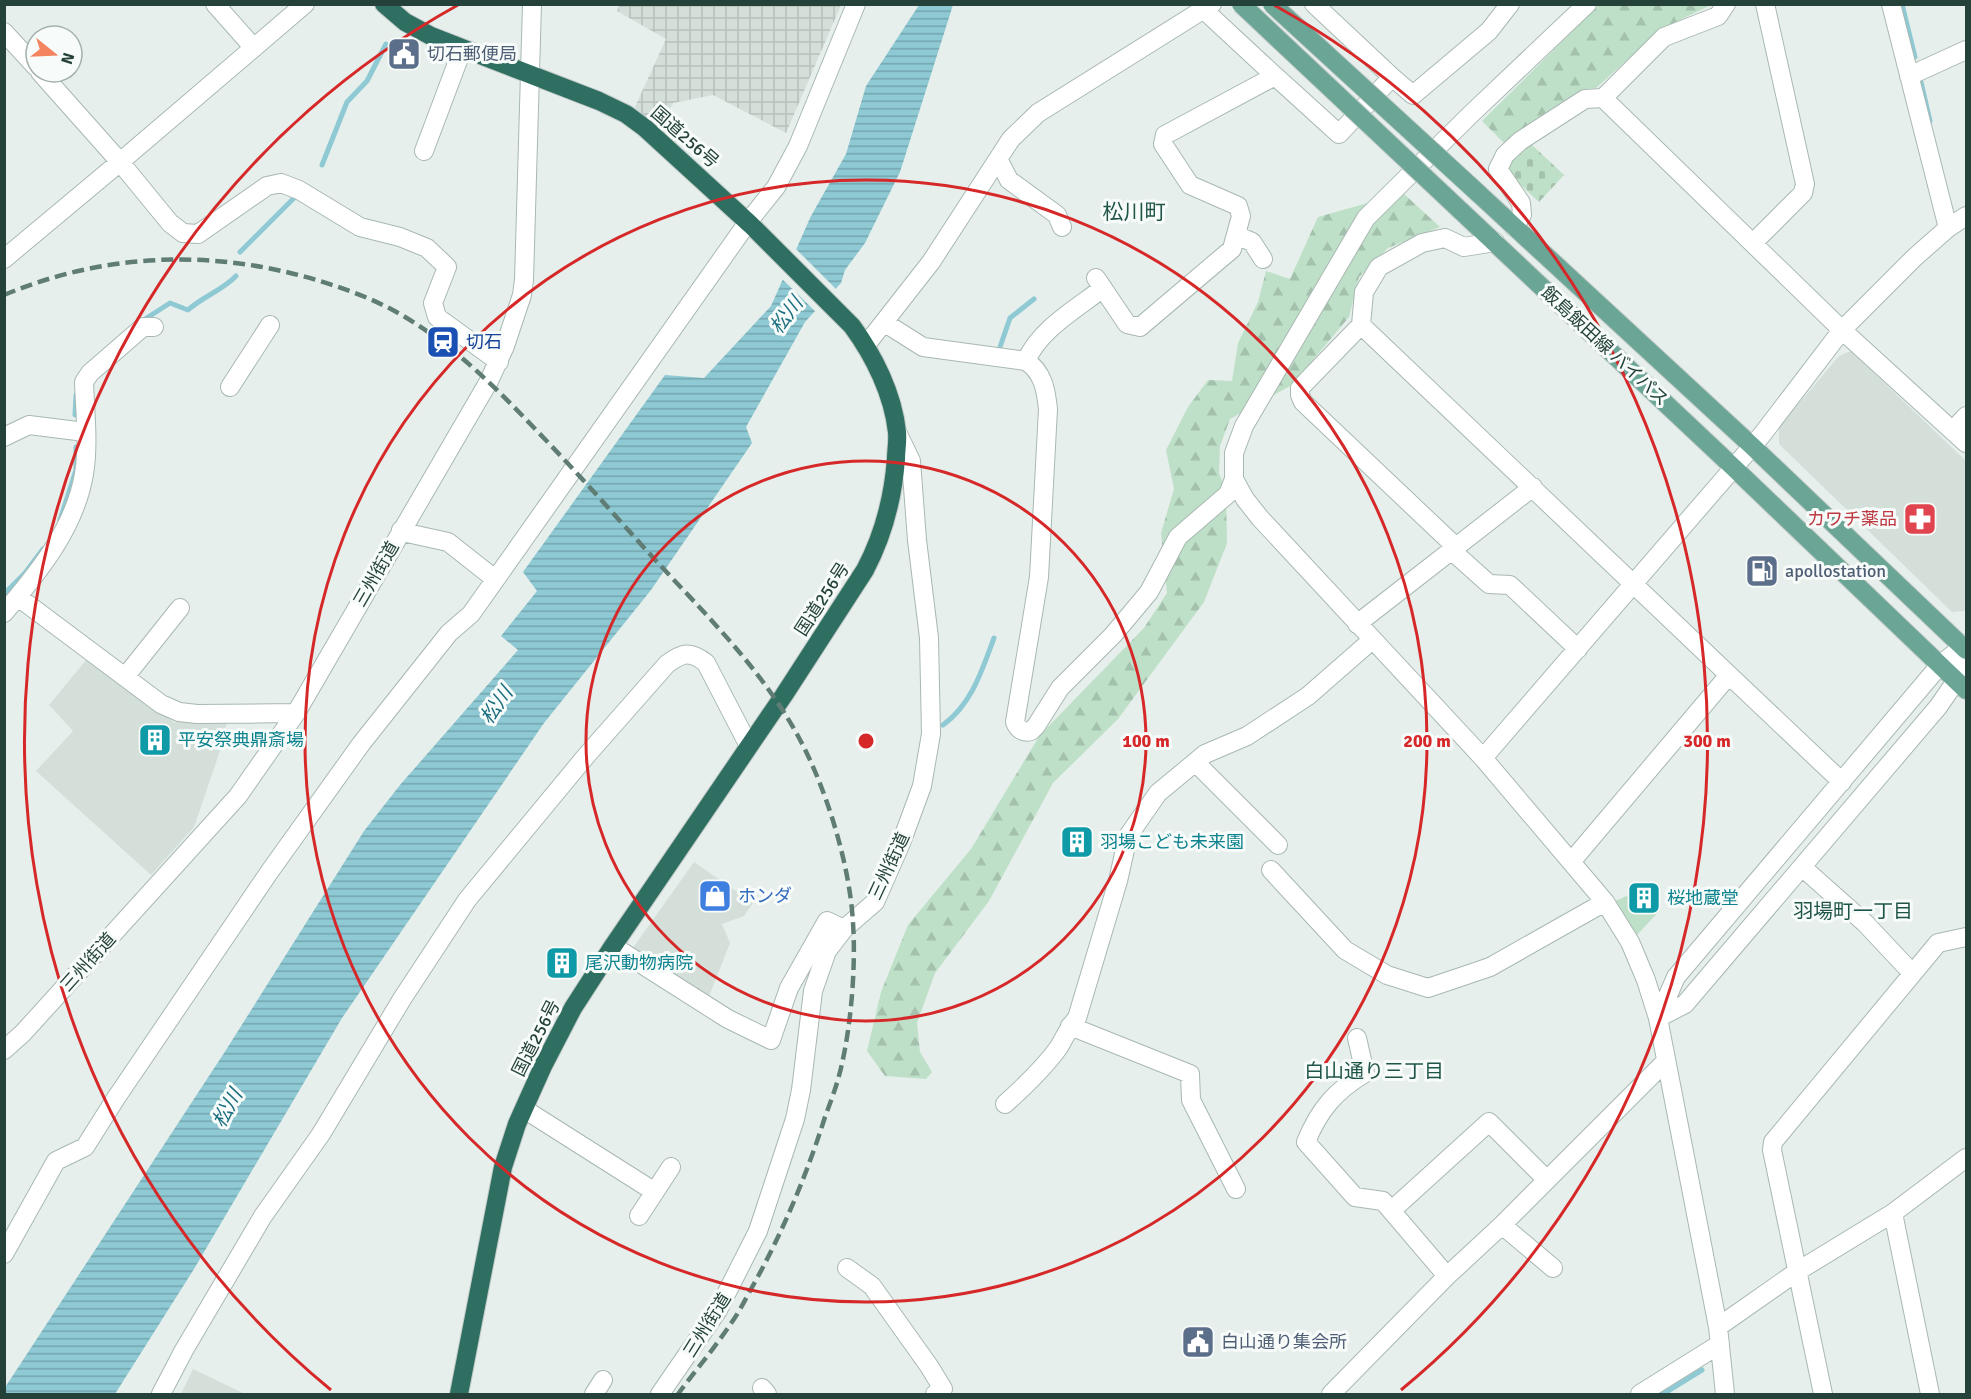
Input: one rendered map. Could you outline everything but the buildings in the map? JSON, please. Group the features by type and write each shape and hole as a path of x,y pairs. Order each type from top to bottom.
{"highway":[{"name":"国道256号","path":"384,4 405,22 431,36 462,50 598,101 626,114 645,128 749,223 852,326 866,345 888,393 898,434 892,497 873,555 865,570 613,946 573,1008 543,1066 524,1109 503,1167 459,1395"}],"main road":[{"name":"飯島飯田線 バイパス","path":"1241,4 1961,685"},
{"name":"飯島飯田線 バイパス","path":"1272,4 1752,446 1966,647"}],"street":[{"path":"215,4 254,48"},
{"path":"4,259 305,4"},
{"name":"三州街道","path":"4,1050 24,1033 238,796 296,713 499,362 522,296 524,280 532,4"},
{"path":"4,1254 56,1161 85,1147 258,889 361,744 449,633 471,614 776,187 798,146 856,4"},
{"path":"1314,4 1413,95 1489,31 1510,4"},
{"path":"885,323 923,347 1026,361 1034,367 1046,388 1048,409 1039,577 1015,722 1017,728 1027,732 1036,726 1060,688 1113,635 1149,592 1178,537 1228,494 1234,479 1234,453 1245,426 1366,218 1587,4"},
{"path":"1514,227 1522,215 1521,203 1498,169 1505,155 1520,141 1585,99 1603,98 1664,37 1718,16 1726,4"},
{"path":"1753,243 1803,193 1804,184 1764,4"},
{"path":"1891,4 1948,228"},
{"path":"866,345 953,231 1011,139 1038,113 1208,7 1275,76 1340,134 1392,77"},
{"path":"4,32 24,54"},
{"path":"424,151 462,50"},
{"path":"1909,76 1966,50"},
{"path":"1026,361 1033,346 1100,283 1127,324 1140,327 1232,249 1241,216 1238,206 1190,184 1163,144 1165,135 1275,76"},
{"path":"51,84 170,223 183,233 198,234 267,186 281,183 299,190 360,227 400,237 427,248 447,267 433,303 437,317 499,362"},
{"path":"1603,98 1842,330 1960,436 1966,416"},
{"path":"998,159 1009,180 1057,215 1062,227"},
{"path":"1483,758 1752,446 1842,330 1915,257 1948,228 1966,216"},
{"path":"1236,235 1252,242 1263,259"},
{"path":"1495,242 1464,247 1444,238 1422,243 1379,267 1364,292 1360,325 1300,388 1300,395 1303,402 1489,584 1510,585 1578,649"},
{"path":"230,387 270,324"},
{"path":"1360,325 1842,782"},
{"path":"4,613 52,552 78,496 84,474 84,382 90,372 143,327 154,327"},
{"path":"4,437 29,425 85,432"},
{"name":"三州街道","path":"660,1395 722,1303 758,1231 795,1119 801,1090 813,992 827,951 844,928 875,902 883,888 922,786 930,742 932,710 929,638 917,540 911,461 898,434"},
{"path":"1234,479 1260,518 1483,758 1605,902 1630,942 1647,980 1658,1018 1719,1335 1725,1395"},
{"path":"1357,624 1533,487"},
{"path":"401,530 448,542 495,579"},
{"path":"18,597 160,704 178,712 197,714 296,713"},
{"path":"125,677 180,608"},
{"path":"1005,1104 1035,1076 1059,1046 1077,1018 1118,881 1128,836 1158,793 1205,754 1247,736 1308,696 1372,640"},
{"path":"1658,1018 1676,977 1940,665 1966,647"},
{"path":"1658,1018 1685,1004 1938,707 1961,685 1966,647"},
{"path":"161,1395 184,1350 262,1216 321,1134 402,999 467,900 586,756 667,664 678,656 689,654 697,655 706,663 748,746"},
{"path":"1570,862 1729,675"},
{"path":"1196,763 1278,845"},
{"path":"1802,867 1865,923 1912,973"},
{"path":"1271,870 1345,950 1388,975 1428,988 1490,967 1605,902"},
{"path":"613,946 728,1019 771,1040 789,988 828,921 844,928"},
{"path":"1823,1395 1772,1150 1773,1142 1938,944 1966,937"},
{"path":"1070,1026 1190,1074 1191,1100 1236,1189"},
{"path":"1357,1038 1365,1073 1334,1094 1313,1123 1306,1142 1355,1197 1383,1201 1447,1276"},
{"path":"1331,1395 1447,1276 1502,1225 1665,1062"},
{"path":"524,1109 655,1191"},
{"path":"1392,1210 1489,1122 1547,1180"},
{"path":"1640,1395 1798,1271 1893,1213 1966,1158"},
{"path":"639,1216 671,1167"},
{"path":"1893,1213 1930,1395"},
{"path":"1502,1225 1553,1268"},
{"path":"846,1268 872,1286 929,1366 943,1389 935,1395"}],"shaded area":[{"path":"620,4 841,5 786,133 713,95 673,103 661,128 634,109 666,39 617,11"},
{"path":"1851,351 1966,461 1966,609 1964,611 1952,612 1779,444 1779,427 1839,356"},
{"path":"87,659 175,723 179,719 227,720 222,745 194,827 151,875 36,771 73,731 49,705"},
{"path":"694,862 753,903 744,916 722,924 730,943 708,999 630,952"},
{"path":"193,1369 245,1394 181,1394"}],"green space":[{"path":"1599,5 1711,5 1661,29 1596,88 1586,89 1505,144 1482,121"},
{"path":"1531,144 1564,175 1539,202 1509,174 1509,163"},
{"path":"1403,193 1440,227 1388,248 1359,277 1349,317 1292,385 1230,419 1220,446 1219,473 1226,492 1227,543 1204,602 1118,719 1053,783 989,901 935,973 917,1023 920,1052 932,1072 926,1079 885,1076 867,1051 881,992 908,925 971,849 1040,735 1144,628 1167,593 1161,533 1174,489 1166,450 1188,407 1208,380 1232,381 1238,343 1258,302 1266,271 1290,279 1318,217"},
{"path":"1645,888 1660,910 1637,935 1615,901"}],"water":[{"name":"松川","path":"919,5 953,5 900,172 865,243 845,270 841,283 805,322 746,427 752,443 651,590 544,723 342,1018 194,1269 115,1394 5,1394 4,1389 226,1050 364,831 400,785 518,650 501,636 537,591 523,572 665,375 704,378 771,306 811,216 846,154 866,86"}],"pier":[{"path":"794,247 838,291 817,313 780,277"}],"waterway":[{"path":"1902,4 1915,57"},
{"path":"322,165 347,102 367,81 386,44"},
{"path":"1921,82 1930,121"},
{"path":"240,252 296,196"},
{"path":"142,321 170,303 188,310 236,276"},
{"path":"999,350 1010,318 1034,299"},
{"path":"75,415 76,395"},
{"path":"60,520 76,470 76,447"},
{"path":"4,594 25,573 43,549"},
{"path":"943,725 953,717 969,697 994,638"},
{"path":"1663,1394 1702,1370"}],"railway":[{"path":"4,295 47,279 91,268 179,259 267,268 311,278 382,304 407,318 454,351 517,410 728,639 766,685 783,710 808,756 827,802 847,876 854,940 848,1034 834,1093 803,1180 776,1242 734,1319 678,1394"}],"place":[{"name":"切石郵便局","path":"404,54"},
{"name":"切石","path":"443,342"},
{"name":"カワチ薬品","path":"1920,519"},
{"name":"apollostation","path":"1762,571"},
{"name":"平安祭典鼎斎場","path":"155,740"},
{"name":"羽場こども未来園","path":"1077,842"},
{"name":"ホンダ","path":"715,896"},
{"name":"桜地蔵堂","path":"1644,898"},
{"name":"尾沢動物病院","path":"562,963"},
{"name":"白山通り集会所","path":"1198,1342"}],"district":[{"name":"松川町","path":"1134,212"},
{"name":"羽場町一丁目","path":"1853,911"},
{"name":"白山通り三丁目","path":"1374,1071"}]}
